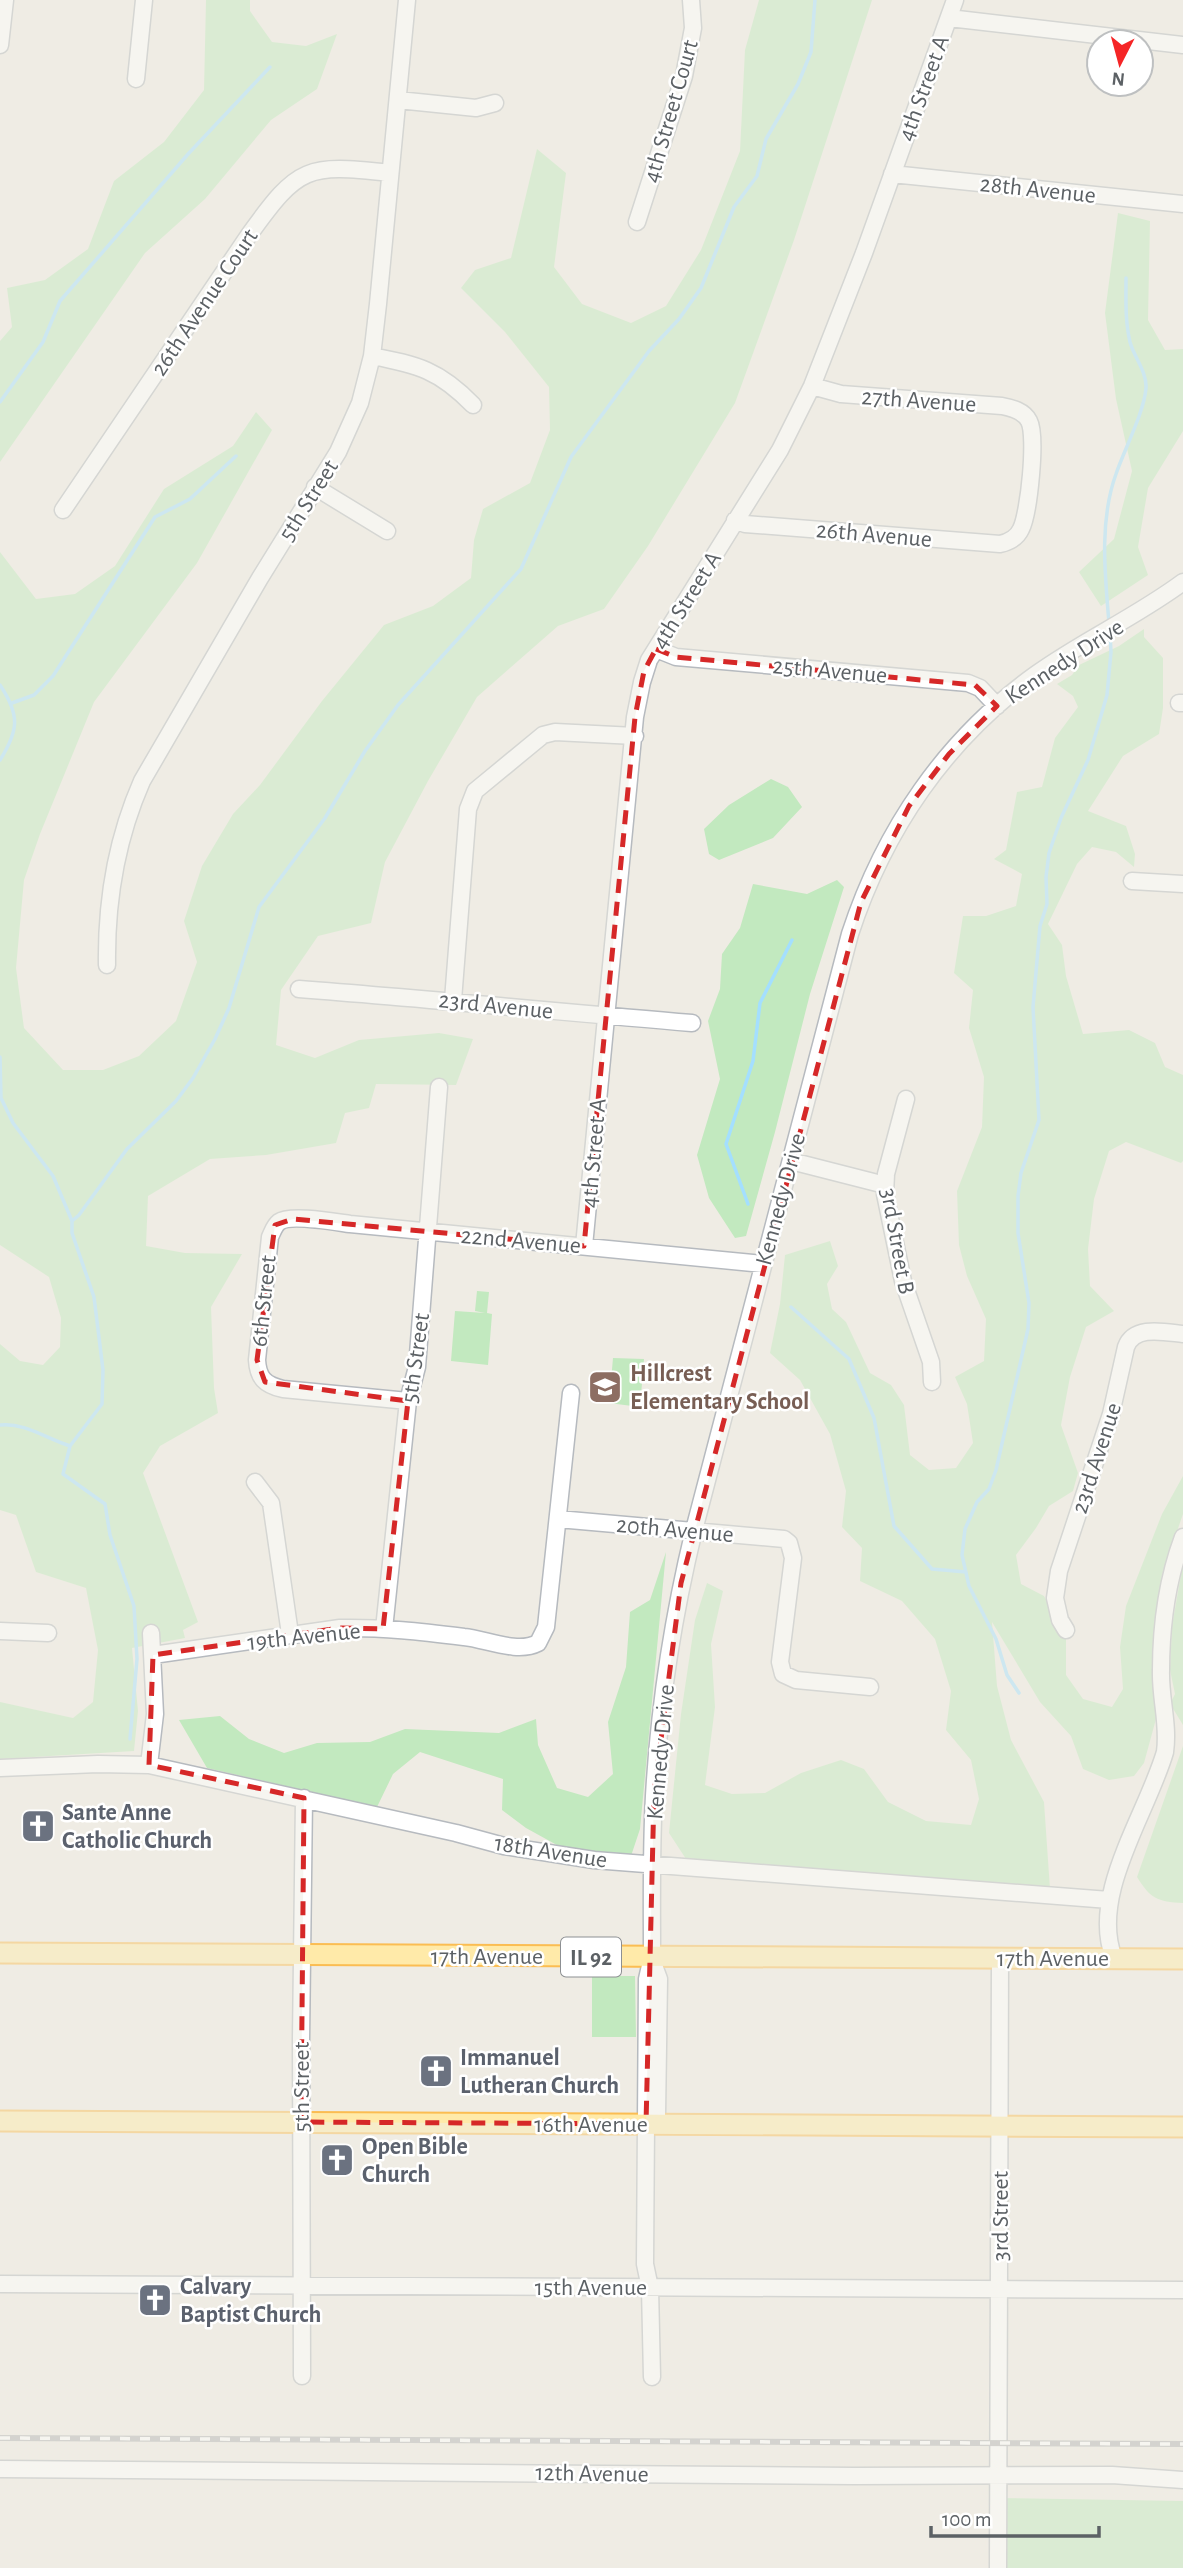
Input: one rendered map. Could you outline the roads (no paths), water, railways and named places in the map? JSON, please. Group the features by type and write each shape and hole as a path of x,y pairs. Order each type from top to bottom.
{"main road":[{"name":"17th Avenue","path":"0,1953 1183,1959"},
{"name":"16th Avenue","path":"0,2121 1183,2127"}],"street":[{"path":"0,45 5,0"},
{"path":"136,79 144,0"},
{"name":"5th Street","path":"107,965 108,904 115,860 129,811 142,781 338,452 360,403 372,356 407,0"},
{"name":"4th Street Court","path":"637,222 684,76 693,28 691,0"},
{"name":"4th Street A","path":"584,1246 642,682 656,649 780,450 812,386 955,0"},
{"path":"949,18 1183,45"},
{"path":"398,100 476,108 495,103"},
{"name":"26th Avenue Court","path":"63,510 273,201 287,187 315,170 335,168 390,173"},
{"name":"28th Avenue","path":"892,174 1183,204"},
{"path":"372,356 416,365 440,376 473,404"},
{"name":"27th Avenue","path":"812,386 841,394 1002,406 1024,414 1029,421 1032,438 1029,491 1022,528 1013,539"},
{"path":"315,487 387,531"},
{"name":"26th Avenue","path":"735,520 755,525 1000,544 1013,539"},
{"name":"Kennedy Drive","path":"652,2377 650,2288 645,2264 659,1979 652,1957 652,1864 654,1794 665,1684 681,1583 694,1530 850,934 872,875 909,806 949,754 997,706 1034,676 1183,582"},
{"name":"25th Avenue","path":"656,649 676,657 968,682 980,688 997,706"},
{"path":"453,1000 469,802 475,791 543,735 555,732 635,736"},
{"path":"1132,881 1183,884"},
{"name":"23rd Avenue","path":"299,989 453,1000 692,1023"},
{"name":"5th Street","path":"384,1629 408,1401 417,1367 439,1087"},
{"name":"3rd Street B","path":"906,1099 885,1185 898,1263 908,1300 931,1362 932,1382"},
{"path":"791,1161 885,1185"},
{"name":"22nd Avenue","path":"280,1221 293,1219 429,1231 763,1264"},
{"name":"6th Street","path":"280,1221 270,1237 257,1371 265,1382 283,1389 408,1401"},
{"name":"23rd Avenue","path":"1066,1630 1060,1620 1055,1598 1059,1571 1111,1414 1129,1339 1138,1333 1147,1332 1183,1334"},
{"path":"558,1518 570,1393"},
{"path":"255,1482 271,1503 290,1634"},
{"name":"20th Avenue","path":"558,1518 778,1538 789,1543 793,1558 780,1662 783,1674 796,1680 870,1687"},
{"name":"19th Avenue","path":"153,1655 340,1628 384,1629 467,1637 509,1645 538,1643 546,1627 558,1518"},
{"path":"1114,1958 1106,1931 1109,1900 1165,1752 1167,1728 1160,1672 1166,1594 1183,1537"},
{"path":"0,1631 48,1633"},
{"path":"149,1765 155,1714 151,1633"},
{"name":"18th Avenue","path":"0,1768 149,1765 304,1798 504,1846 572,1858 1109,1900"},
{"name":"5th Street","path":"302,2376 304,1798"},
{"name":"3rd Street","path":"998,2568 1000,1958"},
{"name":"15th Avenue","path":"0,2284 1183,2290"},
{"name":"12th Avenue","path":"0,2469 854,2476 1112,2475 1183,2480"}],"waterway":[{"path":"72,1221 127,1149 176,1101 193,1078 229,1008 259,907 325,818 365,751 398,705 521,569 571,457 649,351 679,319 701,288 734,207 757,176 766,139 798,84 811,52 815,0"},
{"path":"0,402 43,342 60,301 189,153 270,67"},
{"path":"1109,623 1105,548 1107,510 1116,474 1138,420 1146,388 1128,334 1126,278"},
{"path":"12,703 34,695 53,676 155,517 190,499 236,456"},
{"path":"1019,1693 1007,1675 996,1639 969,1586 962,1555 965,1529 977,1502 989,1489 996,1470 1028,1329 1029,1303 1018,1233 1018,1196 1021,1173 1039,1120 1033,1007 1040,926 1047,904 1049,853 1061,818 1088,760 1107,695 1110,634"},
{"path":"0,685 11,705 15,722 11,740 0,760"},
{"path":"748,1204 726,1144 753,1061 760,1003 792,940"},
{"path":"0,1057 1,1098 13,1123 53,1176 72,1221 72,1233 94,1297 103,1370 102,1404 70,1446 63,1474 105,1504 110,1535 134,1606 137,1659 130,1739"},
{"path":"791,1307 849,1359 874,1418 894,1526 932,1569 966,1572"},
{"path":"0,1425 27,1428 70,1446"}],"railway":[{"path":"0,2438 1183,2444"}],"place":[{"name":"Hillcrest Elementary School","path":"605,1387"},
{"name":"Sante Anne Catholic Church","path":"38,1826"},
{"name":"Immanuel Lutheran Church","path":"436,2071"},
{"name":"Open Bible Church","path":"337,2160"},
{"name":"Calvary Baptist Church","path":"155,2300"}]}
